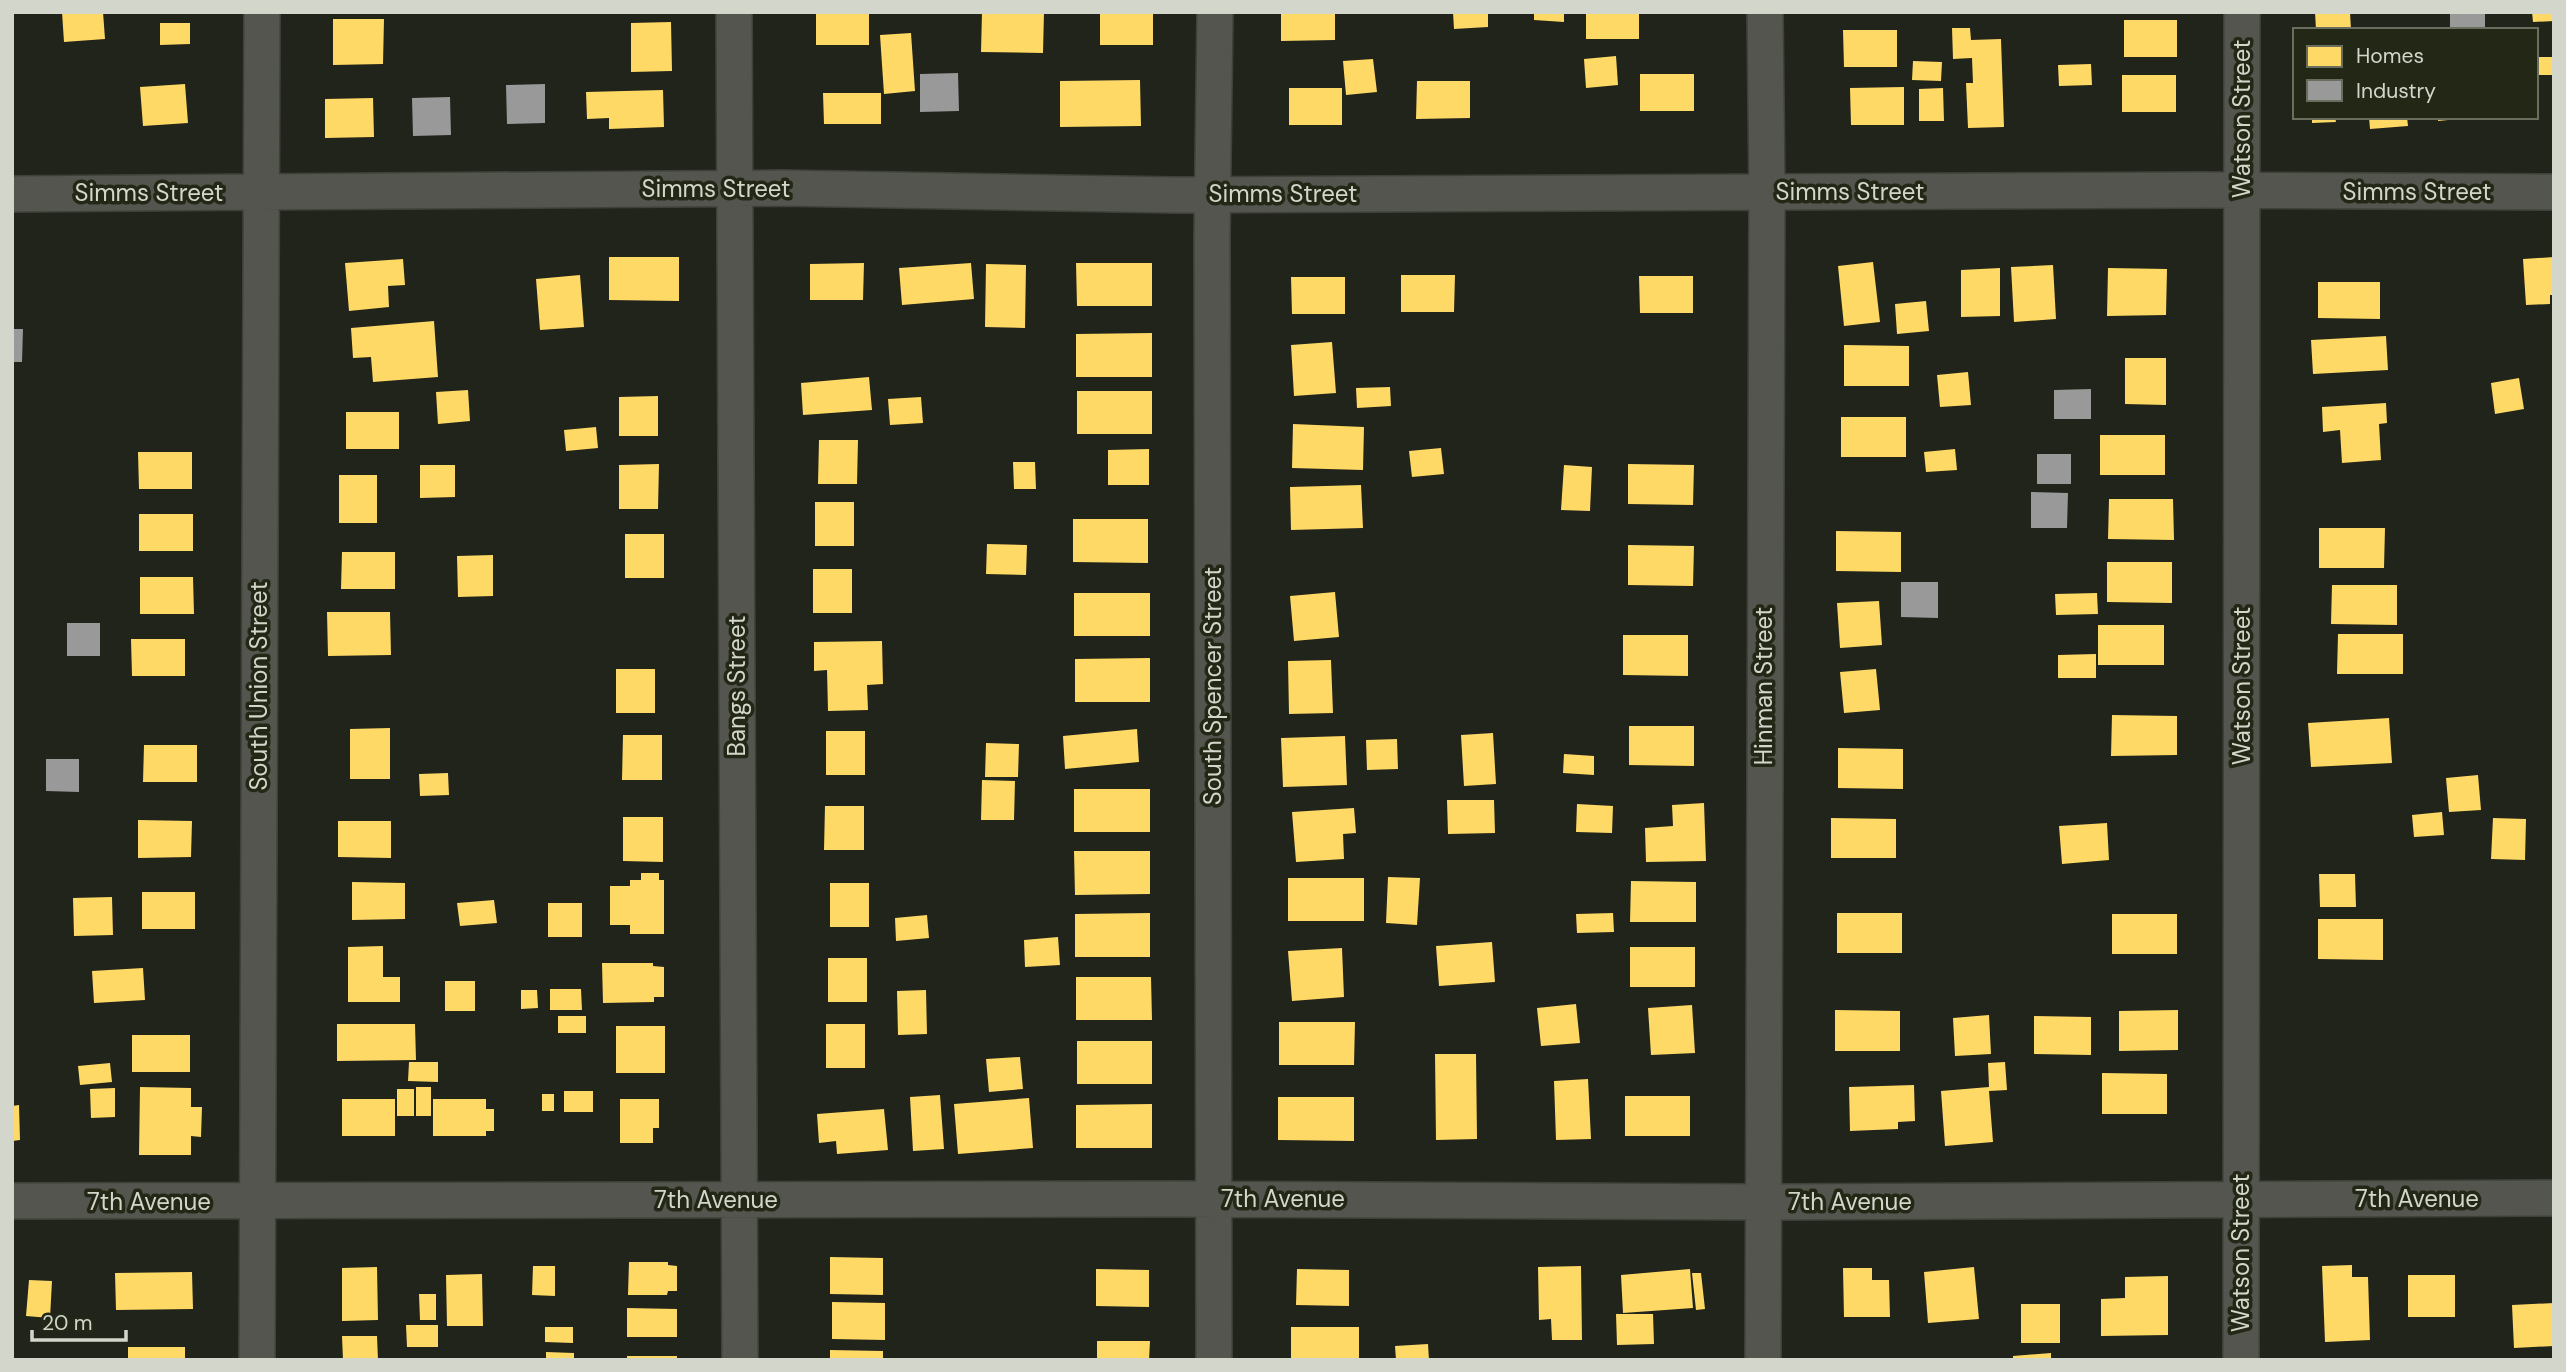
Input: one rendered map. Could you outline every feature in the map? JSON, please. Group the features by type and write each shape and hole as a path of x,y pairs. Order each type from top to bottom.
{"street":[{"name":"South Union Street","path":"257,1360 262,12"},
{"name":"Bangs Street","path":"734,12 740,1360"},
{"name":"South Spencer Street","path":"1214,12 1214,1360"},
{"name":"Hinman Street","path":"1763,1360 1767,192 1765,12"},
{"name":"Watson Street","path":"2241,1360 2242,12"},
{"name":"Simms Street","path":"12,194 733,188 1214,194 2243,190 2554,192"},
{"name":"7th Avenue","path":"12,1201 1213,1199 1762,1202 2554,1198"}],"building: Homes":[{"path":"62,12 103,12 105,39 64,42"},
{"path":"816,12 869,12 869,45 816,45"},
{"path":"982,12 1044,12 1043,53 981,52"},
{"path":"1100,12 1153,12 1153,45 1100,45"},
{"path":"1281,12 1335,12 1335,40 1281,41"},
{"path":"1453,12 1488,12 1488,27 1454,29"},
{"path":"1534,12 1564,12 1564,22 1534,20"},
{"path":"1586,12 1639,12 1639,39 1586,39"},
{"path":"2315,12 2350,12 2351,28 2316,28"},
{"path":"2532,12 2554,12 2554,21 2533,22"},
{"path":"333,19 384,19 383,64 333,65"},
{"path":"2124,20 2177,20 2177,57 2124,57"},
{"path":"671,22 672,71 631,72 631,23"},
{"path":"160,23 190,23 190,44 160,45"},
{"path":"1952,28 1970,28 1971,40 2001,39 2004,127 1968,128 1966,83 1973,83 1972,58 1953,59"},
{"path":"1843,30 1897,30 1897,67 1844,67"},
{"path":"911,33 915,91 884,94 880,35"},
{"path":"1616,56 1618,85 1586,88 1584,59"},
{"path":"2538,57 2554,57 2554,75 2538,75"},
{"path":"1373,59 1377,92 1346,95 1343,61"},
{"path":"1913,61 1942,62 1941,81 1912,80"},
{"path":"2091,64 2092,85 2059,86 2058,65"},
{"path":"1640,74 1694,74 1694,111 1640,111"},
{"path":"2122,75 2176,75 2176,112 2122,112"},
{"path":"1140,80 1141,126 1060,127 1060,81"},
{"path":"1417,81 1470,81 1470,118 1416,119"},
{"path":"185,84 188,123 143,126 140,87"},
{"path":"1904,87 1904,125 1851,125 1850,88"},
{"path":"1289,88 1342,88 1342,125 1289,125"},
{"path":"1943,88 1944,121 1919,121 1919,89"},
{"path":"663,90 664,127 609,129 609,118 587,119 586,92"},
{"path":"823,93 881,93 881,124 824,124"},
{"path":"373,98 374,137 325,138 325,99"},
{"path":"2312,119 2335,119 2336,122 2312,123"},
{"path":"2369,119 2407,119 2408,126 2370,129"},
{"path":"609,257 679,257 679,301 609,300"},
{"path":"2554,257 2554,295 2550,295 2550,304 2526,305 2523,259"},
{"path":"403,259 405,285 388,286 389,307 349,311 345,263"},
{"path":"1873,262 1880,322 1844,326 1838,266"},
{"path":"864,263 863,300 810,300 810,264"},
{"path":"971,263 974,299 902,305 899,268"},
{"path":"1076,263 1152,263 1152,306 1077,306"},
{"path":"986,264 1026,265 1025,328 985,327"},
{"path":"2053,265 2056,319 2014,322 2011,267"},
{"path":"2000,268 2000,316 1961,317 1961,270"},
{"path":"2108,268 2167,269 2166,315 2107,316"},
{"path":"580,275 584,327 540,330 536,279"},
{"path":"1401,275 1455,275 1454,312 1401,312"},
{"path":"1639,276 1693,276 1693,313 1640,313"},
{"path":"1291,277 1345,277 1345,314 1292,314"},
{"path":"2318,282 2380,282 2380,319 2318,318"},
{"path":"1926,301 1929,331 1897,334 1895,304"},
{"path":"434,321 438,377 373,382 371,357 353,358 351,328"},
{"path":"1152,333 1152,377 1076,377 1076,334"},
{"path":"2386,336 2388,370 2313,374 2311,340"},
{"path":"1332,342 1336,393 1294,396 1291,345"},
{"path":"1844,345 1909,346 1909,386 1844,386"},
{"path":"2125,358 2166,358 2166,405 2125,404"},
{"path":"1968,372 1971,405 1940,407 1937,375"},
{"path":"869,377 872,410 803,415 801,383"},
{"path":"2519,378 2524,409 2495,414 2491,383"},
{"path":"1390,387 1391,406 1357,408 1356,388"},
{"path":"468,390 470,421 438,424 436,392"},
{"path":"1077,391 1152,391 1152,434 1077,434"},
{"path":"658,396 658,436 619,436 619,397"},
{"path":"921,397 923,423 890,425 888,399"},
{"path":"2386,403 2387,423 2379,424 2381,460 2342,463 2340,430 2323,432 2322,407"},
{"path":"346,412 399,412 399,449 346,449"},
{"path":"1841,417 1906,417 1906,457 1841,457"},
{"path":"1293,424 1364,427 1363,470 1292,468"},
{"path":"596,427 598,448 566,451 564,430"},
{"path":"2100,435 2165,435 2165,475 2100,475"},
{"path":"819,440 858,440 857,484 818,484"},
{"path":"1441,448 1444,474 1412,477 1409,451"},
{"path":"1149,449 1149,485 1108,485 1108,450"},
{"path":"1955,449 1957,470 1926,472 1924,452"},
{"path":"138,452 192,452 192,489 139,489"},
{"path":"1013,462 1035,462 1036,489 1014,489"},
{"path":"659,464 658,509 619,509 619,465"},
{"path":"1628,464 1694,465 1693,505 1628,504"},
{"path":"420,465 455,465 455,497 420,498"},
{"path":"1564,465 1592,467 1590,511 1561,510"},
{"path":"339,475 377,475 377,523 339,523"},
{"path":"1361,485 1363,528 1291,530 1290,487"},
{"path":"2109,499 2173,499 2174,540 2108,539"},
{"path":"815,502 854,502 854,546 815,546"},
{"path":"139,514 193,514 193,551 139,551"},
{"path":"1073,519 1148,519 1148,563 1073,562"},
{"path":"2319,528 2385,528 2384,568 2319,568"},
{"path":"1836,531 1901,532 1901,572 1836,571"},
{"path":"625,534 664,534 664,578 625,578"},
{"path":"987,544 1027,545 1026,575 986,574"},
{"path":"1628,545 1694,546 1693,586 1628,585"},
{"path":"342,552 395,552 395,589 341,589"},
{"path":"493,555 493,596 458,597 457,556"},
{"path":"2107,562 2172,562 2172,603 2107,602"},
{"path":"813,569 852,569 852,613 813,613"},
{"path":"140,577 193,577 194,614 140,614"},
{"path":"2332,585 2397,585 2397,625 2331,624"},
{"path":"1335,592 1339,637 1294,641 1290,596"},
{"path":"1074,593 1150,593 1150,636 1074,636"},
{"path":"2097,593 2098,614 2056,615 2055,594"},
{"path":"1879,601 1882,645 1840,648 1837,603"},
{"path":"327,612 390,612 391,655 328,656"},
{"path":"2098,625 2164,625 2164,665 2098,665"},
{"path":"2338,634 2403,634 2403,674 2337,674"},
{"path":"1623,635 1688,635 1688,676 1623,675"},
{"path":"131,639 185,639 185,676 132,676"},
{"path":"882,641 883,684 867,685 868,710 828,711 827,670 814,671 814,642"},
{"path":"2096,654 2096,678 2058,678 2058,655"},
{"path":"1150,658 1150,702 1075,702 1075,659"},
{"path":"1331,660 1333,713 1289,714 1288,661"},
{"path":"616,669 655,669 655,713 616,713"},
{"path":"1876,669 1880,710 1844,713 1840,672"},
{"path":"2112,715 2177,716 2177,755 2111,756"},
{"path":"2389,718 2392,763 2311,767 2308,723"},
{"path":"1629,726 1694,726 1694,766 1629,765"},
{"path":"390,728 390,779 350,779 350,729"},
{"path":"1137,729 1139,762 1065,769 1063,736"},
{"path":"826,731 865,731 865,775 826,775"},
{"path":"1493,733 1496,784 1464,786 1461,735"},
{"path":"623,735 662,735 662,780 622,780"},
{"path":"1345,736 1347,785 1283,787 1281,738"},
{"path":"1397,739 1398,769 1367,770 1366,740"},
{"path":"986,743 1019,744 1018,777 985,777"},
{"path":"144,745 197,745 197,782 143,782"},
{"path":"1838,748 1903,749 1903,789 1838,788"},
{"path":"1564,754 1594,756 1594,775 1563,773"},
{"path":"448,773 449,795 420,796 419,774"},
{"path":"2478,775 2481,810 2449,812 2446,778"},
{"path":"982,780 1015,781 1014,820 981,820"},
{"path":"1074,789 1150,789 1150,832 1074,832"},
{"path":"1447,800 1494,800 1495,833 1448,834"},
{"path":"1704,803 1706,861 1646,862 1645,828 1673,826 1672,805"},
{"path":"1577,804 1613,806 1612,833 1576,832"},
{"path":"825,806 864,806 864,850 824,850"},
{"path":"1354,808 1356,833 1343,834 1344,859 1296,862 1292,812"},
{"path":"2442,812 2444,835 2414,837 2412,815"},
{"path":"623,817 663,817 663,862 623,861"},
{"path":"1831,818 1896,819 1896,858 1831,858"},
{"path":"2493,818 2526,819 2525,860 2491,859"},
{"path":"138,820 192,821 191,857 138,858"},
{"path":"338,821 391,821 391,858 338,857"},
{"path":"2107,823 2109,860 2062,864 2059,826"},
{"path":"1074,851 1150,851 1150,894 1075,895"},
{"path":"641,873 659,873 659,880 664,880 664,934 630,934 630,925 610,925 610,886 630,886 630,880 641,880"},
{"path":"2319,874 2355,874 2356,907 2320,907"},
{"path":"1388,877 1420,878 1417,925 1386,923"},
{"path":"1288,878 1364,878 1364,921 1288,921"},
{"path":"1631,881 1696,882 1696,922 1630,922"},
{"path":"352,882 405,883 405,919 352,920"},
{"path":"830,883 869,883 869,927 830,927"},
{"path":"142,892 195,892 195,929 142,929"},
{"path":"112,897 113,935 74,936 73,898"},
{"path":"494,900 497,923 460,926 457,903"},
{"path":"548,903 582,903 582,937 548,937"},
{"path":"1150,913 1150,957 1075,957 1075,914"},
{"path":"1613,913 1614,932 1577,933 1576,914"},
{"path":"1837,913 1902,913 1902,953 1837,953"},
{"path":"2112,914 2177,914 2177,954 2112,954"},
{"path":"927,915 929,938 896,941 895,918"},
{"path":"2318,919 2383,919 2383,960 2318,959"},
{"path":"1058,937 1060,965 1025,967 1024,940"},
{"path":"1492,942 1495,982 1439,986 1436,946"},
{"path":"383,946 383,977 400,977 400,1002 348,1002 348,947"},
{"path":"1630,947 1695,947 1695,987 1630,987"},
{"path":"1342,948 1344,997 1292,1001 1288,951"},
{"path":"828,958 867,958 867,1002 828,1002"},
{"path":"602,963 653,963 653,966 664,967 664,997 654,997 654,1002 603,1003"},
{"path":"143,968 145,1000 94,1003 92,971"},
{"path":"1076,977 1151,977 1152,1020 1076,1020"},
{"path":"445,981 475,981 475,1011 445,1011"},
{"path":"550,989 581,989 582,1010 550,1010"},
{"path":"521,990 537,990 538,1008 521,1009"},
{"path":"926,990 927,1034 898,1035 897,991"},
{"path":"1576,1004 1580,1043 1541,1046 1537,1008"},
{"path":"1692,1005 1695,1053 1651,1055 1648,1008"},
{"path":"1835,1010 1900,1011 1900,1051 1835,1051"},
{"path":"2178,1010 2178,1050 2119,1051 2119,1011"},
{"path":"1989,1015 1991,1054 1955,1056 1953,1018"},
{"path":"558,1016 586,1016 586,1033 558,1033"},
{"path":"2034,1016 2091,1017 2091,1055 2034,1054"},
{"path":"1279,1022 1355,1022 1354,1065 1279,1065"},
{"path":"337,1024 415,1024 416,1060 337,1061"},
{"path":"826,1024 865,1024 865,1068 826,1068"},
{"path":"616,1026 665,1026 665,1073 616,1073"},
{"path":"132,1035 190,1035 190,1072 132,1072"},
{"path":"1077,1041 1152,1041 1152,1084 1077,1084"},
{"path":"1435,1054 1476,1054 1477,1139 1436,1140"},
{"path":"1020,1057 1023,1089 989,1092 986,1059"},
{"path":"409,1062 438,1062 438,1082 408,1081"},
{"path":"2005,1062 2007,1090 1989,1091 1993,1142 1945,1146 1941,1091 1989,1087 1988,1063"},
{"path":"110,1063 112,1082 80,1085 78,1066"},
{"path":"2102,1073 2167,1074 2167,1114 2102,1114"},
{"path":"1588,1079 1591,1139 1556,1140 1554,1081"},
{"path":"1914,1085 1915,1121 1898,1122 1898,1129 1850,1131 1849,1087"},
{"path":"140,1087 191,1088 191,1107 202,1107 201,1137 191,1136 191,1155 139,1155"},
{"path":"416,1087 431,1087 431,1116 416,1116"},
{"path":"115,1088 115,1117 91,1118 90,1089"},
{"path":"397,1089 414,1089 414,1116 397,1116"},
{"path":"564,1091 593,1091 593,1112 564,1112"},
{"path":"542,1094 554,1094 554,1111 542,1111"},
{"path":"940,1095 944,1149 913,1151 910,1097"},
{"path":"1625,1096 1690,1096 1690,1136 1625,1136"},
{"path":"1278,1097 1354,1097 1354,1141 1278,1140"},
{"path":"1029,1098 1033,1148 958,1154 954,1104"},
{"path":"342,1099 395,1099 395,1136 342,1136"},
{"path":"433,1099 486,1099 486,1109 494,1109 494,1131 486,1131 486,1136 433,1136"},
{"path":"620,1099 659,1099 659,1128 653,1128 653,1143 620,1143"},
{"path":"1152,1104 1152,1148 1076,1148 1076,1105"},
{"path":"19,1105 20,1140 12,1141 12,1106"},
{"path":"884,1109 888,1150 837,1154 836,1141 819,1143 817,1114"},
{"path":"830,1257 883,1258 883,1295 830,1294"},
{"path":"629,1262 668,1262 668,1265 677,1266 677,1291 668,1291 667,1295 628,1295"},
{"path":"2352,1265 2352,1277 2368,1277 2370,1340 2325,1342 2322,1266"},
{"path":"533,1266 555,1266 555,1296 532,1295"},
{"path":"1581,1266 1582,1340 1552,1340 1551,1319 1539,1320 1538,1267"},
{"path":"377,1267 378,1320 342,1321 342,1268"},
{"path":"1974,1267 1979,1319 1928,1323 1924,1272"},
{"path":"1843,1268 1872,1268 1872,1280 1889,1280 1890,1317 1844,1317"},
{"path":"1096,1269 1149,1270 1149,1307 1096,1306"},
{"path":"1297,1269 1349,1270 1349,1306 1296,1305"},
{"path":"1690,1269 1693,1308 1623,1313 1621,1275"},
{"path":"192,1272 193,1309 116,1310 115,1273"},
{"path":"1692,1273 1701,1273 1705,1309 1696,1310"},
{"path":"482,1274 483,1326 447,1326 446,1275"},
{"path":"2408,1275 2455,1275 2455,1317 2408,1317"},
{"path":"2168,1276 2168,1335 2101,1336 2101,1299 2125,1298 2125,1277"},
{"path":"29,1280 52,1281 50,1318 26,1316"},
{"path":"419,1294 436,1294 436,1320 420,1320"},
{"path":"832,1302 885,1303 885,1340 832,1339"},
{"path":"2554,1303 2554,1346 2514,1348 2512,1305"},
{"path":"2021,1304 2060,1304 2060,1343 2021,1343"},
{"path":"627,1308 677,1309 677,1337 627,1337"},
{"path":"1616,1314 1653,1314 1654,1344 1617,1345"},
{"path":"406,1325 438,1325 438,1347 407,1347"},
{"path":"545,1327 573,1327 573,1343 545,1342"},
{"path":"1291,1327 1359,1327 1359,1360 1291,1360"},
{"path":"342,1336 377,1336 378,1360 343,1360"},
{"path":"1097,1341 1150,1341 1149,1360 1097,1360"},
{"path":"1428,1344 1429,1360 1396,1360 1395,1346"},
{"path":"128,1347 185,1347 185,1360 128,1360"},
{"path":"830,1350 883,1351 883,1360 830,1360"},
{"path":"546,1352 574,1353 574,1360 546,1360"},
{"path":"2051,1353 2051,1360 2013,1360 2013,1356"},
{"path":"627,1356 677,1356 677,1360 627,1360"}],"building: Industry":[{"path":"2450,12 2485,12 2485,28 2450,28"},
{"path":"958,73 959,111 920,112 920,74"},
{"path":"545,84 545,123 507,124 506,85"},
{"path":"450,97 451,135 413,136 412,98"},
{"path":"12,329 23,329 22,362 12,362"},
{"path":"2091,389 2091,419 2054,419 2054,390"},
{"path":"2037,454 2071,454 2071,484 2037,484"},
{"path":"2031,492 2068,493 2067,528 2031,528"},
{"path":"1901,582 1938,582 1938,618 1901,617"},
{"path":"67,623 100,623 100,656 67,656"},
{"path":"46,759 79,759 79,792 46,791"}]}
